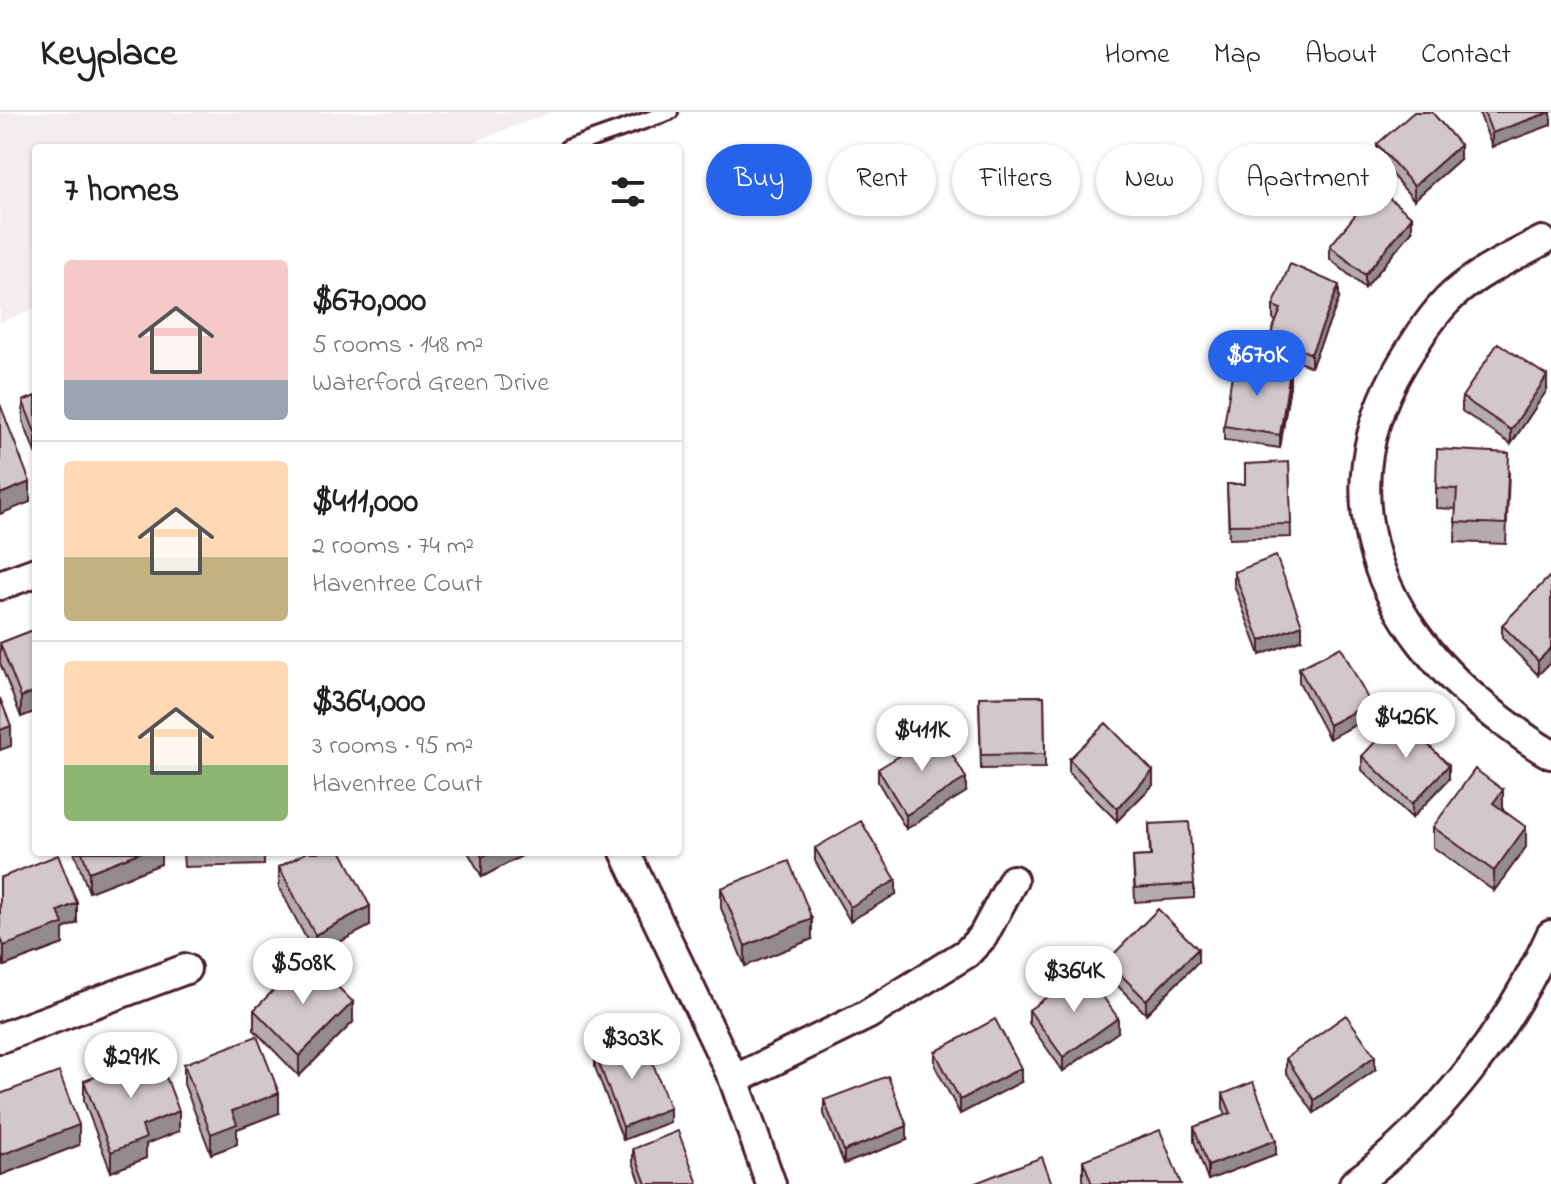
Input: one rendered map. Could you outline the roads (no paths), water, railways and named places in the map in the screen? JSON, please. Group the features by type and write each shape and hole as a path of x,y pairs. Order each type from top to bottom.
{"street":[{"path":"1542,241 1491,267 1453,295 1414,344 1390,383 1373,426 1367,486 1374,551 1387,593 1426,653 1480,703 1551,754"},
{"path":"0,585 32,573"},
{"path":"627,856 734,1080 771,1184"},
{"path":"734,1080 867,1015 956,961 983,936 1013,880"},
{"path":"1354,1184 1386,1160 1441,1106 1474,1063 1535,969 1551,935"},
{"path":"0,1038 186,969"}],"lane":[{"path":"578,144 670,112"}]}
